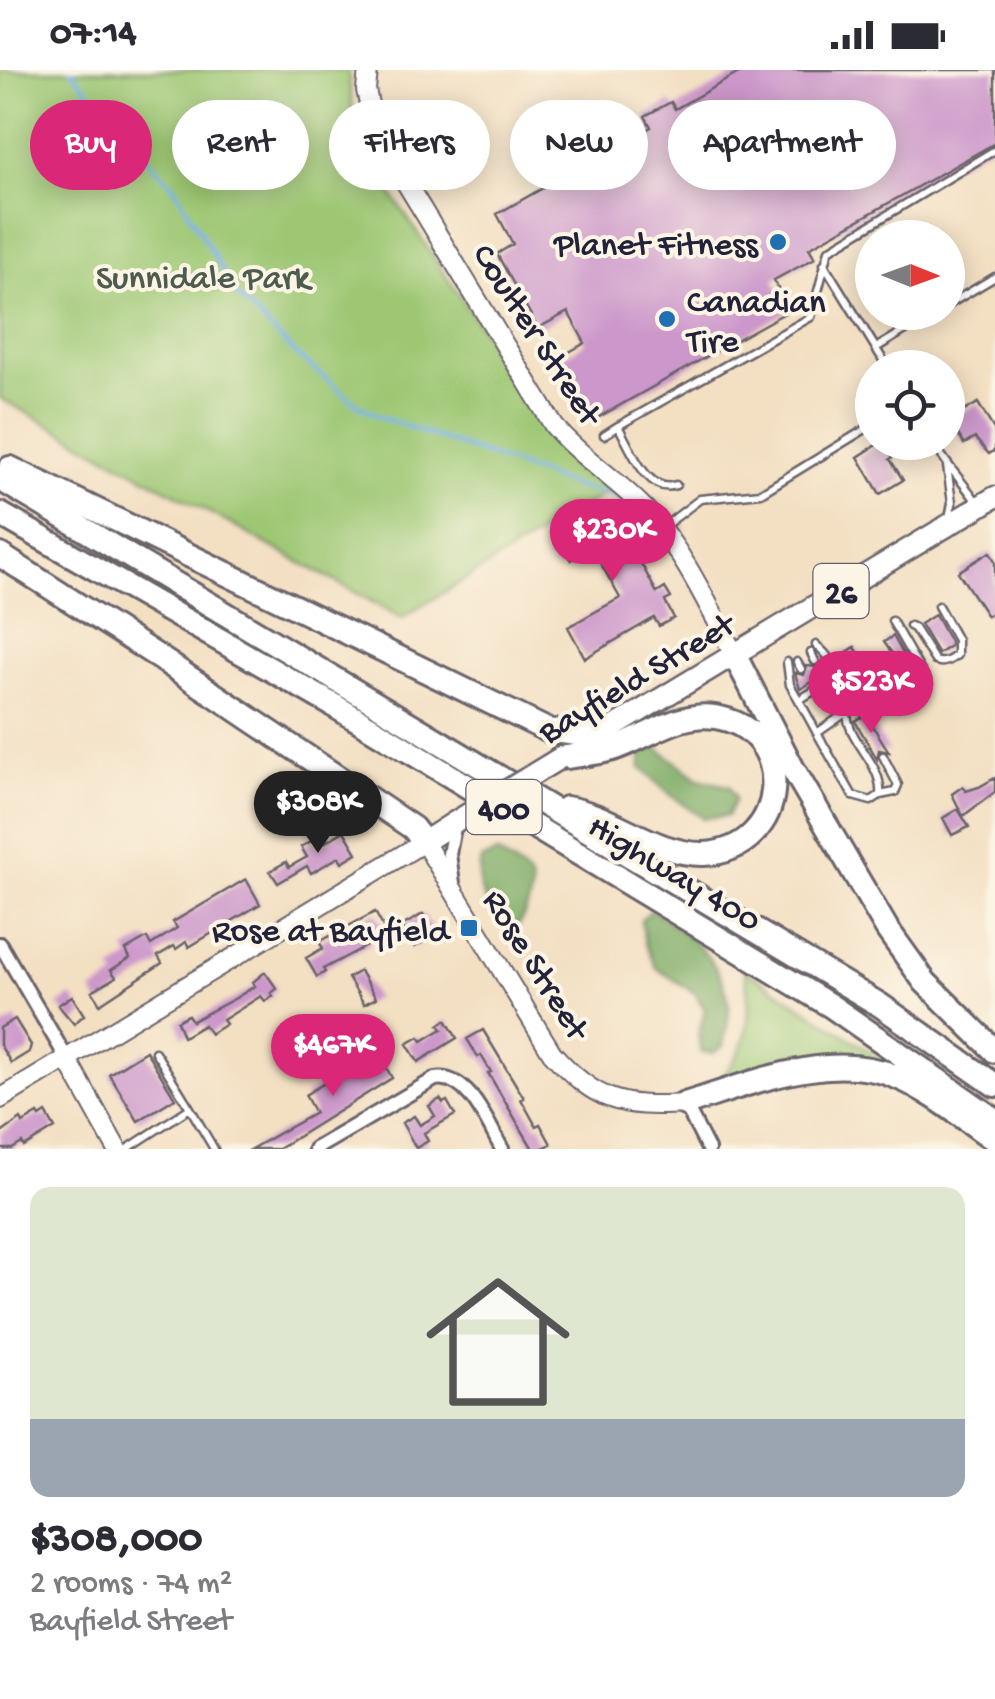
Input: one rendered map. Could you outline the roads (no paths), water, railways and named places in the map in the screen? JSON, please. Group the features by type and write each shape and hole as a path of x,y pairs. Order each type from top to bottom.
{"highway":[{"path":"0,463 547,730 584,735 610,730"},
{"name":"Highway 400","path":"0,479 880,1005 995,1085"},
{"name":"Highway 400","path":"0,514 350,714 814,996 995,1120"},
{"path":"0,556 413,828 424,842"},
{"path":"735,656 792,766 887,929 925,982 995,1051"},
{"path":"542,804 576,809 687,853 706,854 727,850 756,831 770,808 775,789 768,758 749,731 730,720 711,716 670,725 612,749 560,758"},
{"path":"685,1104 800,1071 865,1068 902,1078 995,1140"}],"main road":[{"name":"Bayfield Street","path":"424,842 987,501"}],"street":[{"name":"Coulter Street","path":"368,70 366,90 374,132 554,426 586,460 634,498 661,529 735,656"},
{"name":"Rose Street","path":"454,890 449,854 455,822"},
{"name":"Rose Street","path":"424,842 552,1054 599,1096 628,1104 685,1104"},
{"name":"Bayfield Street","path":"0,1099 424,842"},
{"path":"0,944 117,1149"},
{"path":"315,1149 435,1079 452,1078 471,1099 502,1149"},
{"path":"685,1104 708,1149"}],"lane":[{"path":"604,435 811,317 829,250 994,154"},
{"path":"824,264 876,348 906,330"},
{"path":"965,295 995,276"},
{"path":"618,426 648,476 668,488 676,484"},
{"path":"661,529 700,499 762,493 855,436"},
{"path":"944,460 952,503 946,525"},
{"path":"947,466 987,501"},
{"path":"910,626 935,661 950,660 957,655 959,646 938,606"},
{"path":"892,620 922,673 918,684 896,697"},
{"path":"799,700 812,687 835,678 836,670 824,651 814,653"},
{"path":"795,665 790,684 853,796 872,801 895,792 898,785 882,756"},
{"path":"827,680 881,781 880,795"},
{"path":"847,712 859,719"},
{"path":"817,733 847,712"},
{"path":"156,1052 214,1149"},
{"path":"127,1149 190,1108"}],"waterway":[{"path":"72,70 115,125 175,188 237,296 298,356 358,405 380,417 580,488 619,498"}],"place":[{"name":"Planet Fitness","path":"778,242"},
{"name":"Canadian Tire","path":"667,319"},
{"name":"Rose at Bayfield","path":"469,928"}],"park label":[{"name":"Sunnidale Park","path":"203,275"}]}
